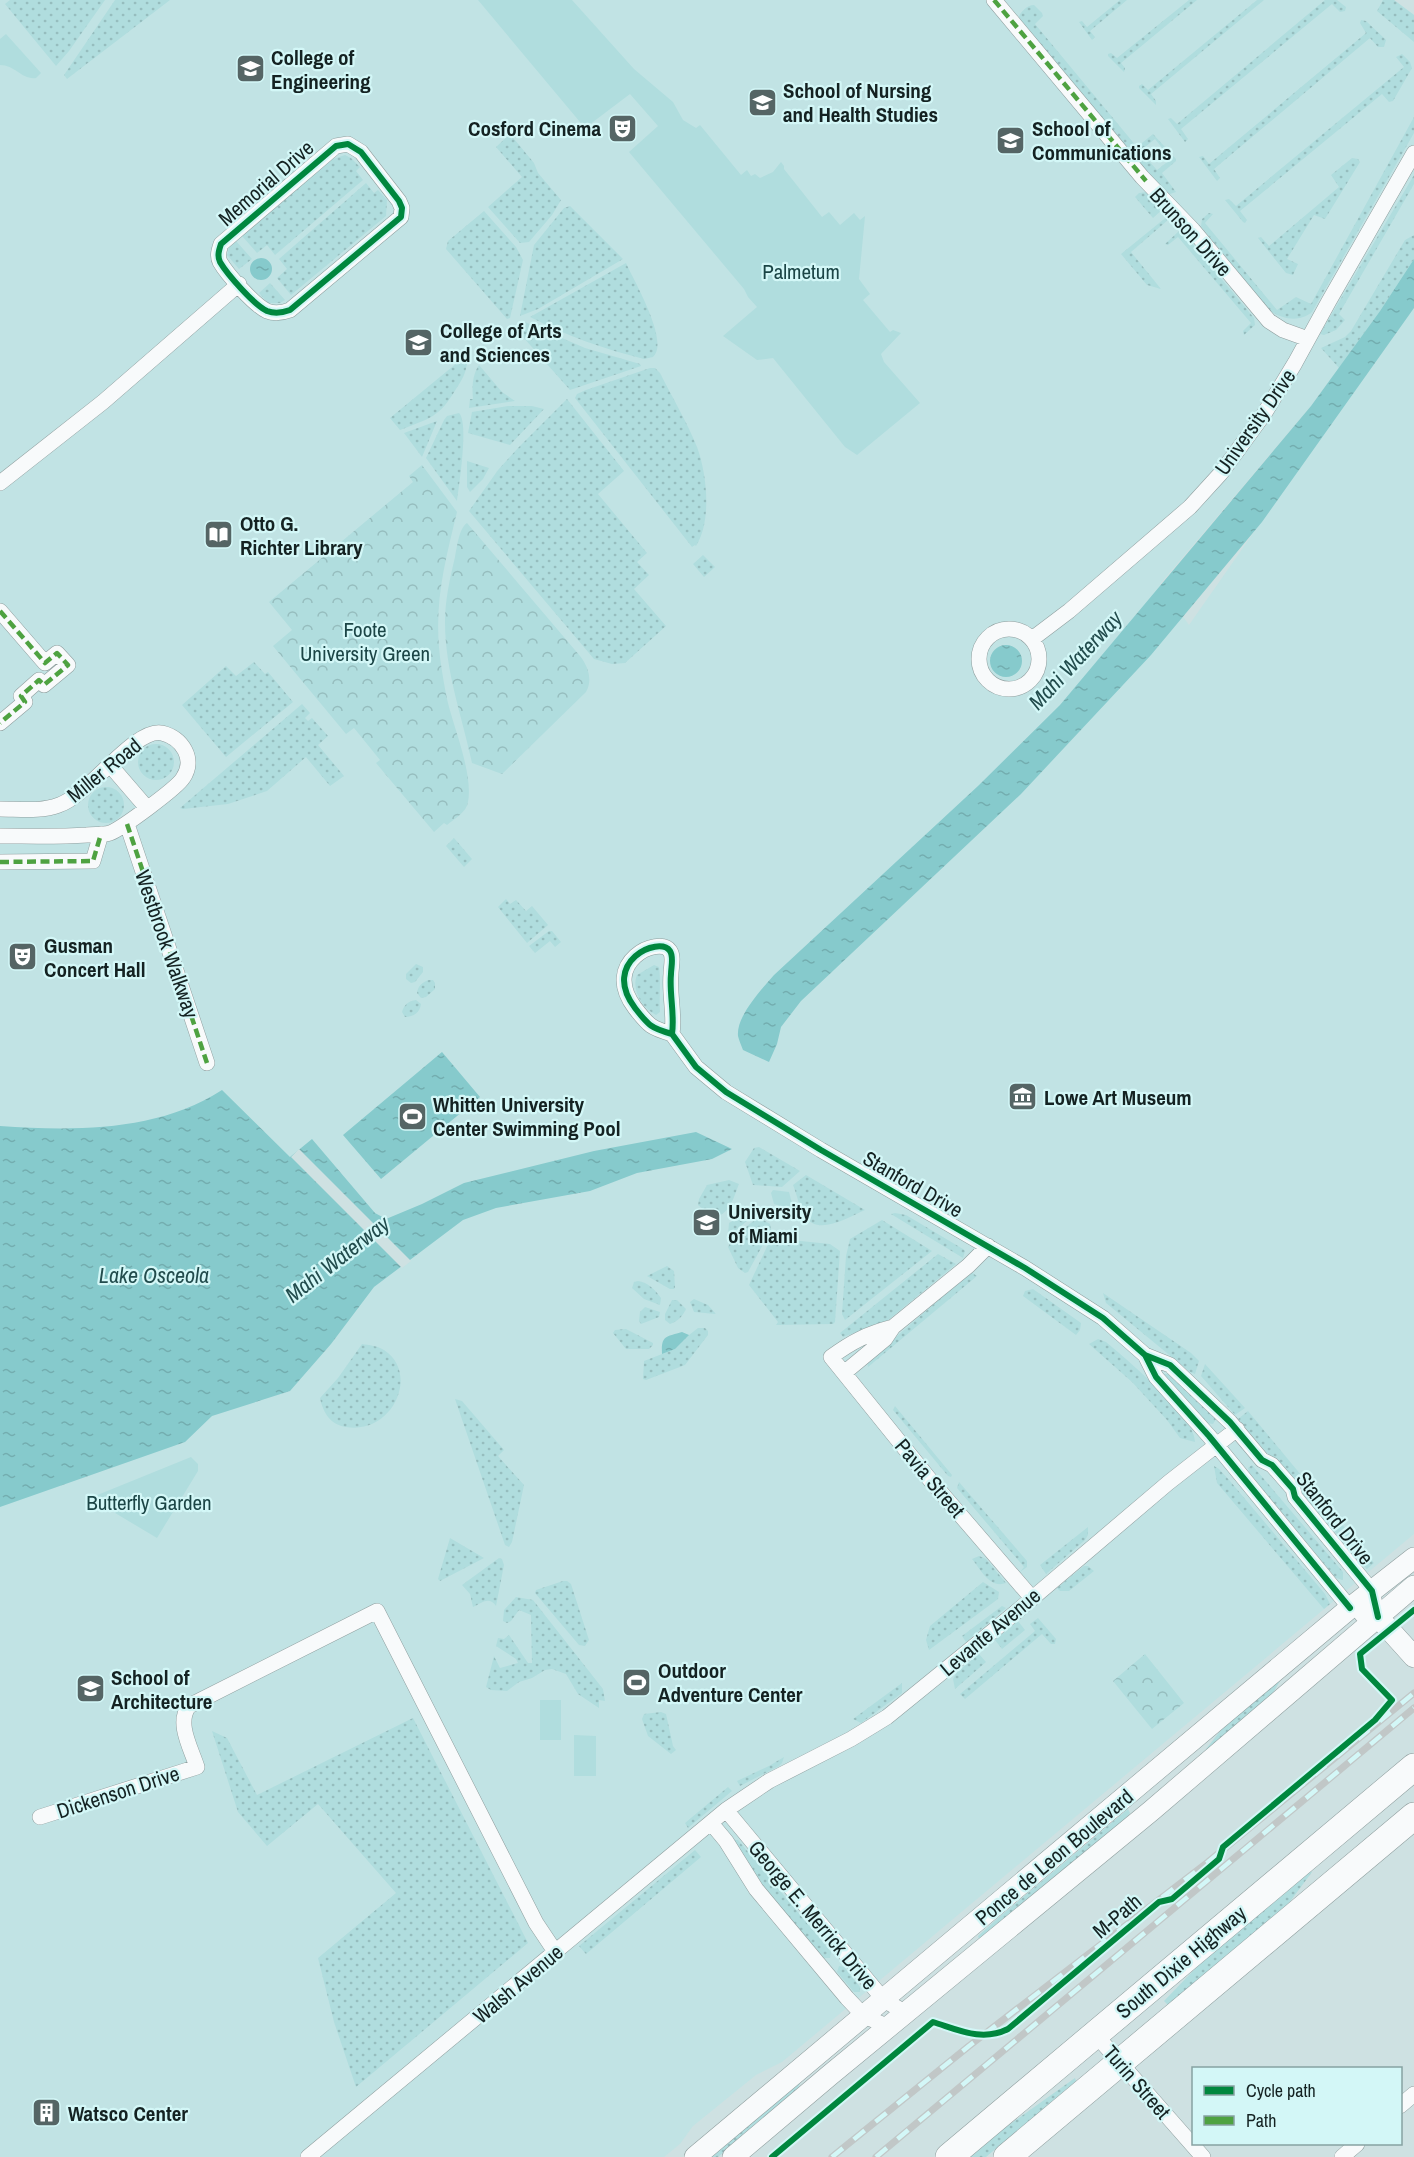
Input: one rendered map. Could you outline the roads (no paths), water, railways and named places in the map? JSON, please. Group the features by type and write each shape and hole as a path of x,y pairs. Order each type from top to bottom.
{"highway":[{"name":"South Dixie Highway","path":"948,2157 1414,1767"},
{"name":"South Dixie Highway","path":"1007,2157 1414,1816"}],"street":[{"name":"Brunson Drive","path":"994,0 1146,181 1193,230 1269,321 1283,330 1308,339"},
{"name":"Memorial Drive","path":"348,144 361,152 399,201 402,208 401,217 290,310 282,313 265,310 239,284 219,261 218,252 221,244 336,146 348,144"},
{"name":"University Drive","path":"1032,639 1191,507 1221,473 1264,414 1414,153"},
{"path":"0,483 95,409 239,284"},
{"path":"0,610 45,663 57,653 68,665 44,685 39,680 21,696 26,702 0,723"},
{"name":"Miller Road","path":"0,809 43,809 60,805 83,790 143,736 160,732 176,738 187,751 188,765 183,779 127,824 109,834 0,836"},
{"path":"110,765 147,808"},
{"name":"Westbrook Walkway","path":"127,824 207,1063"},
{"path":"0,862 93,861 101,834"},
{"name":"Stanford Drive","path":"672,1034 674,1019 670,988 671,954 669,948 657,946 642,951 630,962 624,974 623,987 631,1003 654,1029 672,1034 696,1067 726,1092 821,1150 988,1246 1103,1318 1145,1355 1170,1365 1237,1429 1262,1460 1272,1466 1293,1489 1295,1497 1372,1591 1378,1617 1414,1657"},
{"path":"844,1373 885,1339 893,1327 968,1266 988,1246"},
{"name":"Pavia Street","path":"893,1327 852,1341 831,1357 931,1481 1031,1598"},
{"name":"Stanford Drive","path":"1145,1355 1156,1377 1216,1445 1350,1608"},
{"name":"Levante Avenue","path":"726,1810 770,1781 873,1727 937,1677 1237,1429"},
{"name":"Ponce de Leon Boulevard","path":"695,2157 1350,1608 1414,1558"},
{"name":"Ponce de Leon Boulevard","path":"733,2157 1151,1811 1414,1586"},
{"path":"1350,1608 1378,1617"},
{"name":"Dickenson Drive","path":"40,1817 197,1767 183,1724 183,1713 189,1706 377,1611 536,1923 556,1953"},
{"name":"Walsh Avenue","path":"308,2157 726,1810"},
{"name":"George E. Merrick Drive","path":"726,1810 884,2000 906,2013"},
{"name":"George E. Merrick Drive","path":"711,1823 726,1840 756,1889 864,2016 889,2027"},
{"path":"825,1970 844,1953"},
{"name":"Turin Street","path":"1095,2034 1192,2145"},
{"path":"1402,2105 1414,2094"},
{"name":"Turin Street","path":"1192,2145 1203,2157"},
{"path":"1342,2157 1356,2145"}],"water":[{"path":"261,258 269,261 272,269 269,277 261,280 253,277 250,269 253,261"},
{"name":"Mahi Waterway","path":"1414,259 1414,308 1262,522 1151,655 1021,794 801,1001 781,1027 769,1062 743,1050 738,1036 741,1020 751,1003 774,975 978,786 1060,705 1311,406 1380,311"},
{"path":"1006,645 1017,650 1022,661 1017,672 1006,677 995,672 990,661 995,650"},
{"name":"Whitten University Center Swimming Pool","path":"442,1052 480,1097 381,1179 343,1135"},
{"name":"Lake Osceola","path":"222,1090 290,1157 312,1139 375,1213 386,1219 464,1183 594,1151 696,1132 732,1149 712,1159 637,1173 590,1191 496,1208 463,1220 374,1287 331,1344 290,1391 212,1416 185,1442 0,1507 0,1126 86,1128 114,1126 170,1114 197,1104"},
{"path":"682,1332 689,1335 675,1349 662,1354 664,1340"}],"railway":[{"path":"832,2157 969,2046 1208,1862 1414,1693"},
{"path":"876,2157 1414,1708"}],"place":[{"name":"College of Engineering","path":"250,69"},
{"name":"School of Nursing and Health Studies","path":"762,102"},
{"name":"Cosford Cinema","path":"622,128"},
{"name":"School of Communications","path":"1011,140"},
{"name":"College of Arts and Sciences","path":"419,342"},
{"name":"Otto G. Richter Library","path":"219,535"},
{"name":"Gusman Concert Hall","path":"23,957"},
{"name":"Lowe Art Museum","path":"1023,1097"},
{"name":"Whitten University Center Swimming Pool","path":"412,1116"},
{"name":"University of Miami","path":"707,1223"},
{"name":"Outdoor Adventure Center","path":"637,1682"},
{"name":"School of Architecture","path":"90,1689"},
{"name":"Watsco Center","path":"47,2113"}],"park label":[{"name":"Palmetum","path":"801,271"},
{"name":"Foote University Green","path":"365,641"},
{"name":"Butterfly Garden","path":"149,1502"}]}
